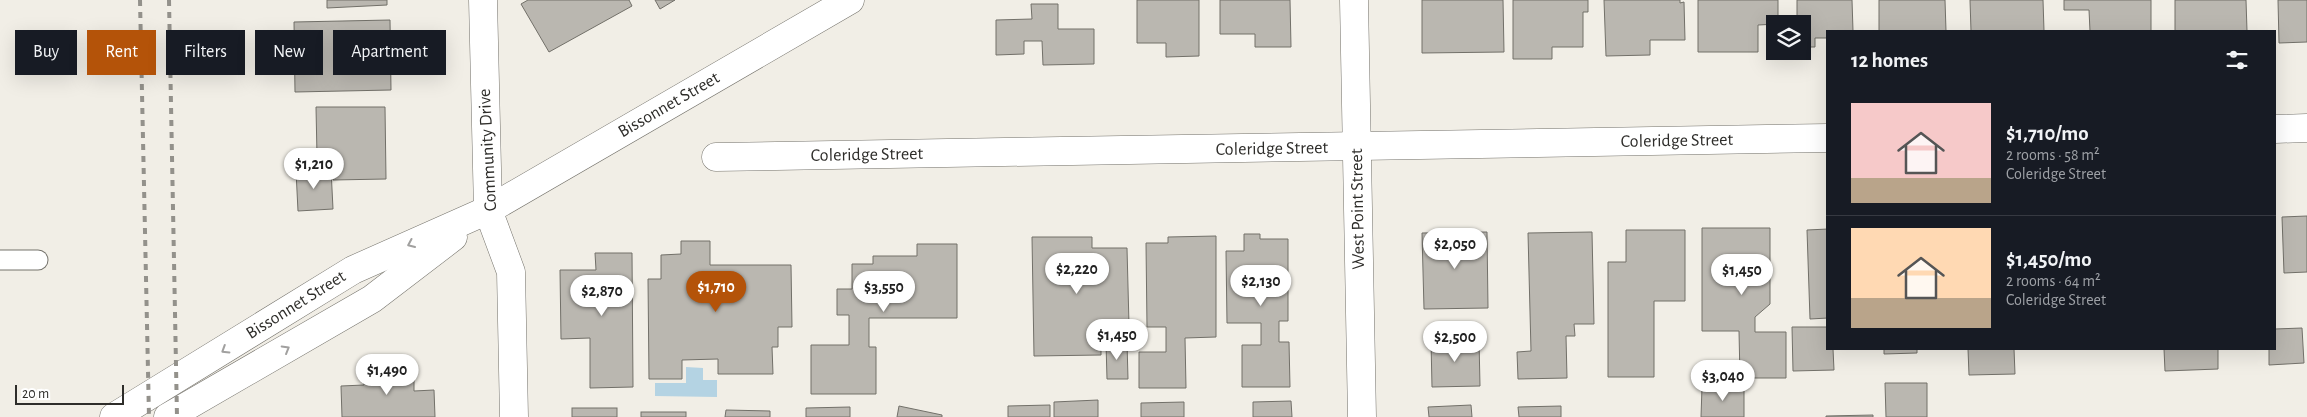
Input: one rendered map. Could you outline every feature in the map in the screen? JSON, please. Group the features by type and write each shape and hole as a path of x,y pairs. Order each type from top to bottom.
{"street":[{"name":"Community Drive","path":"483,0 488,210 511,272 514,417"},
{"name":"Bissonnet Street","path":"114,417 353,270 488,210 850,0"},
{"name":"West Point Street","path":"1354,0 1362,417"},
{"path":"2276,129 2307,128"},
{"name":"Coleridge Street","path":"716,157 1357,148 1826,138"},
{"name":"Bissonnet Street","path":"168,417 372,299 488,210"}],"lane":[{"path":"0,260 38,260"}],"water":[{"path":"686,367 703,368 703,380 717,380 717,397 655,396 655,383 686,383"}],"building":[{"path":"327,0 387,0 387,5 327,8"},
{"path":"528,0 629,0 632,6 549,52 521,4"},
{"path":"655,0 675,0 660,9"},
{"path":"1137,0 1199,0 1199,56 1166,57 1166,43 1137,43"},
{"path":"1220,0 1290,0 1291,47 1255,47 1255,34 1220,34"},
{"path":"1422,0 1503,0 1504,52 1422,53"},
{"path":"1513,0 1588,0 1588,12 1583,12 1583,47 1552,47 1552,59 1513,59"},
{"path":"1604,0 1680,0 1680,3 1684,2 1685,40 1650,40 1650,55 1606,56"},
{"path":"1698,0 1778,0 1778,15 1766,15 1766,25 1758,25 1758,52 1698,52"},
{"path":"1797,0 1852,0 1853,30 1826,30 1826,38 1815,38 1815,47 1811,47 1811,15 1797,15"},
{"path":"1879,0 1945,0 1946,30 1879,30"},
{"path":"1970,0 2043,0 2044,30 1971,30"},
{"path":"2064,0 2151,0 2151,30 2090,30 2089,10 2064,10"},
{"path":"2175,0 2246,0 2247,30 2175,30"},
{"path":"2278,0 2307,0 2307,42 2279,43"},
{"path":"1031,4 1058,4 1058,29 1094,29 1094,64 1043,65 1042,41 1024,41 1024,54 996,55 996,20 1032,19"},
{"path":"390,20 390,30 333,30 333,75 391,75 391,90 295,92 295,75 323,75 323,30 294,30 294,22"},
{"path":"316,107 385,107 386,179 333,180 333,156 317,156"},
{"path":"331,169 333,209 298,211 296,171"},
{"path":"2307,216 2307,272 2284,273 2282,217"},
{"path":"1702,228 1770,228 1770,304 1755,317 1755,332 1786,332 1786,378 1740,378 1739,331 1702,331"},
{"path":"1826,229 1826,318 1810,319 1807,230"},
{"path":"1626,230 1685,230 1685,301 1654,301 1654,377 1608,377 1608,262 1626,262"},
{"path":"1487,232 1488,308 1424,309 1422,233"},
{"path":"1592,232 1594,324 1574,324 1575,336 1566,336 1567,378 1518,379 1517,352 1531,351 1528,233"},
{"path":"1244,234 1260,234 1260,239 1288,239 1288,321 1279,321 1279,342 1289,342 1290,387 1242,387 1242,345 1261,345 1261,323 1227,323 1226,251 1244,251"},
{"path":"1216,236 1216,337 1185,338 1186,388 1139,388 1139,352 1166,352 1166,327 1147,327 1146,243 1168,243 1168,237"},
{"path":"1032,237 1092,237 1092,248 1127,248 1129,325 1101,325 1101,355 1034,356"},
{"path":"681,241 710,241 710,265 791,265 792,327 778,327 778,347 772,347 773,374 718,374 718,359 682,360 682,379 649,379 648,279 661,279 661,255 681,254"},
{"path":"917,244 957,244 957,318 869,318 869,347 876,347 876,394 811,394 811,345 849,345 849,315 837,315 837,289 852,289 852,264 873,264 873,256 917,256"},
{"path":"595,253 632,253 633,387 590,388 590,338 561,339 560,270 596,270"},
{"path":"1792,327 1826,327 1826,350 1833,350 1834,370 1793,371"},
{"path":"2302,328 2304,363 2269,365 2269,350 2276,350 2276,329"},
{"path":"1479,340 1480,386 1432,387 1431,341"},
{"path":"1127,342 1128,379 1107,379 1106,343"},
{"path":"1884,350 1917,350 1917,353 1884,354"},
{"path":"1968,350 2014,350 2015,374 1969,375"},
{"path":"2164,350 2218,350 2218,369 2165,371"},
{"path":"414,368 414,391 434,390 435,417 342,417 341,386 364,385 364,370"},
{"path":"1885,383 1927,383 1927,417 1886,417"},
{"path":"1702,387 1744,388 1744,417 1701,417"},
{"path":"1098,400 1098,417 1054,417 1054,402"},
{"path":"1291,401 1292,417 1253,417 1253,402"},
{"path":"1184,402 1184,417 1141,417 1141,403"},
{"path":"1050,405 1050,417 1008,417 1008,406"},
{"path":"1471,405 1472,417 1429,417 1428,407"},
{"path":"899,406 942,415 942,417 897,417"},
{"path":"1561,406 1561,417 1519,417 1518,407"},
{"path":"850,407 850,417 806,417 806,408"},
{"path":"572,408 617,408 617,417 572,417"},
{"path":"726,410 770,411 770,417 725,417"},
{"path":"641,412 686,412 686,417 641,417"},
{"path":"1873,415 1873,417 1826,417 1826,416"}],"railway":[{"path":"140,0 149,417"},
{"path":"169,0 177,417"}]}
